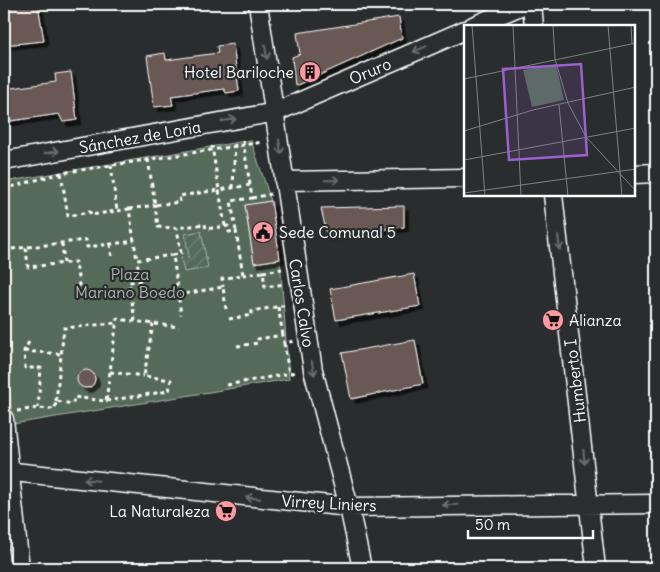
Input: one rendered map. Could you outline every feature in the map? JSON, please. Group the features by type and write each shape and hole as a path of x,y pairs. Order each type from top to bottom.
{"street":[{"name":"Carlos Calvo","path":"258,4 276,112 284,181 313,370 349,507 362,568"},
{"path":"475,25 525,4"},
{"path":"532,4 534,25"},
{"name":"Oruro","path":"276,112 464,30"},
{"name":"Sánchez de Loria","path":"4,161 276,112"},
{"path":"635,174 656,173"},
{"path":"284,181 464,178"},
{"name":"Humberto I","path":"553,196 596,568"},
{"path":"8,415 6,471 20,568"},
{"name":"Virrey Liniers","path":"6,471 349,507 656,504"}],"path":[{"path":"4,189 61,173 236,144 279,140"},
{"path":"243,276 231,202 252,198 244,143"},
{"path":"233,188 236,144"},
{"path":"212,148 225,226 228,226 229,232 236,231"},
{"path":"148,159 158,227 177,228 205,224 206,229 225,226"},
{"path":"111,165 117,211"},
{"path":"61,173 68,216 180,202 179,196 250,185"},
{"path":"130,209 140,281 129,282 135,321"},
{"path":"137,260 181,253 177,228"},
{"path":"4,250 86,240 87,247 134,241"},
{"path":"62,243 64,263"},
{"path":"110,244 112,259"},
{"path":"26,248 28,267 76,262 80,294"},
{"path":"173,255 181,315"},
{"path":"226,309 222,279 263,272 265,287 299,282"},
{"path":"178,295 223,287"},
{"path":"229,319 252,315 252,311 302,302"},
{"path":"278,307 289,374"},
{"path":"106,401 117,321 115,314"},
{"path":"8,415 38,408 55,409 64,328 117,321 135,321 179,327"},
{"path":"144,376 153,324"},
{"path":"237,346 258,343 258,339 283,335"},
{"path":"284,343 308,338"},
{"path":"29,342 24,351 26,368 41,368 38,408"},
{"path":"24,351 61,354"},
{"path":"226,385 313,370"},
{"path":"56,402 73,404 74,397 106,401 169,391 171,380 110,372"}],"green space":[{"name":"Plaza Mariano Boedo","path":"251,140 271,201 245,206 254,263 280,259 289,379 13,424 4,342 4,182"},
{"path":"201,231 208,268 184,272 181,258 189,257 185,234"}],"building":[{"path":"4,4 38,4 44,41 4,45"},
{"path":"399,17 402,38 295,86 292,57 300,54 297,33"},
{"path":"233,44 239,91 226,93 224,89 171,96 173,105 154,107 147,56 165,53 166,60 218,53 217,46"},
{"path":"71,72 77,120 63,122 59,114 4,122 4,89 56,82 55,74"},
{"name":"Sede Comunal 5","path":"271,201 280,259 254,263 245,205"},
{"path":"404,206 404,227 327,236 321,208"},
{"path":"414,274 420,306 336,320 330,289"},
{"path":"415,340 423,384 351,399 342,353"},
{"path":"86,370 92,373 95,379 92,385 86,388 80,385 77,379 80,373"}],"place":[{"name":"Hotel Bariloche","path":"310,72"},
{"name":"Sede Comunal 5","path":"263,232"},
{"name":"Alianza","path":"553,320"},
{"name":"La Naturaleza","path":"226,511"}]}
